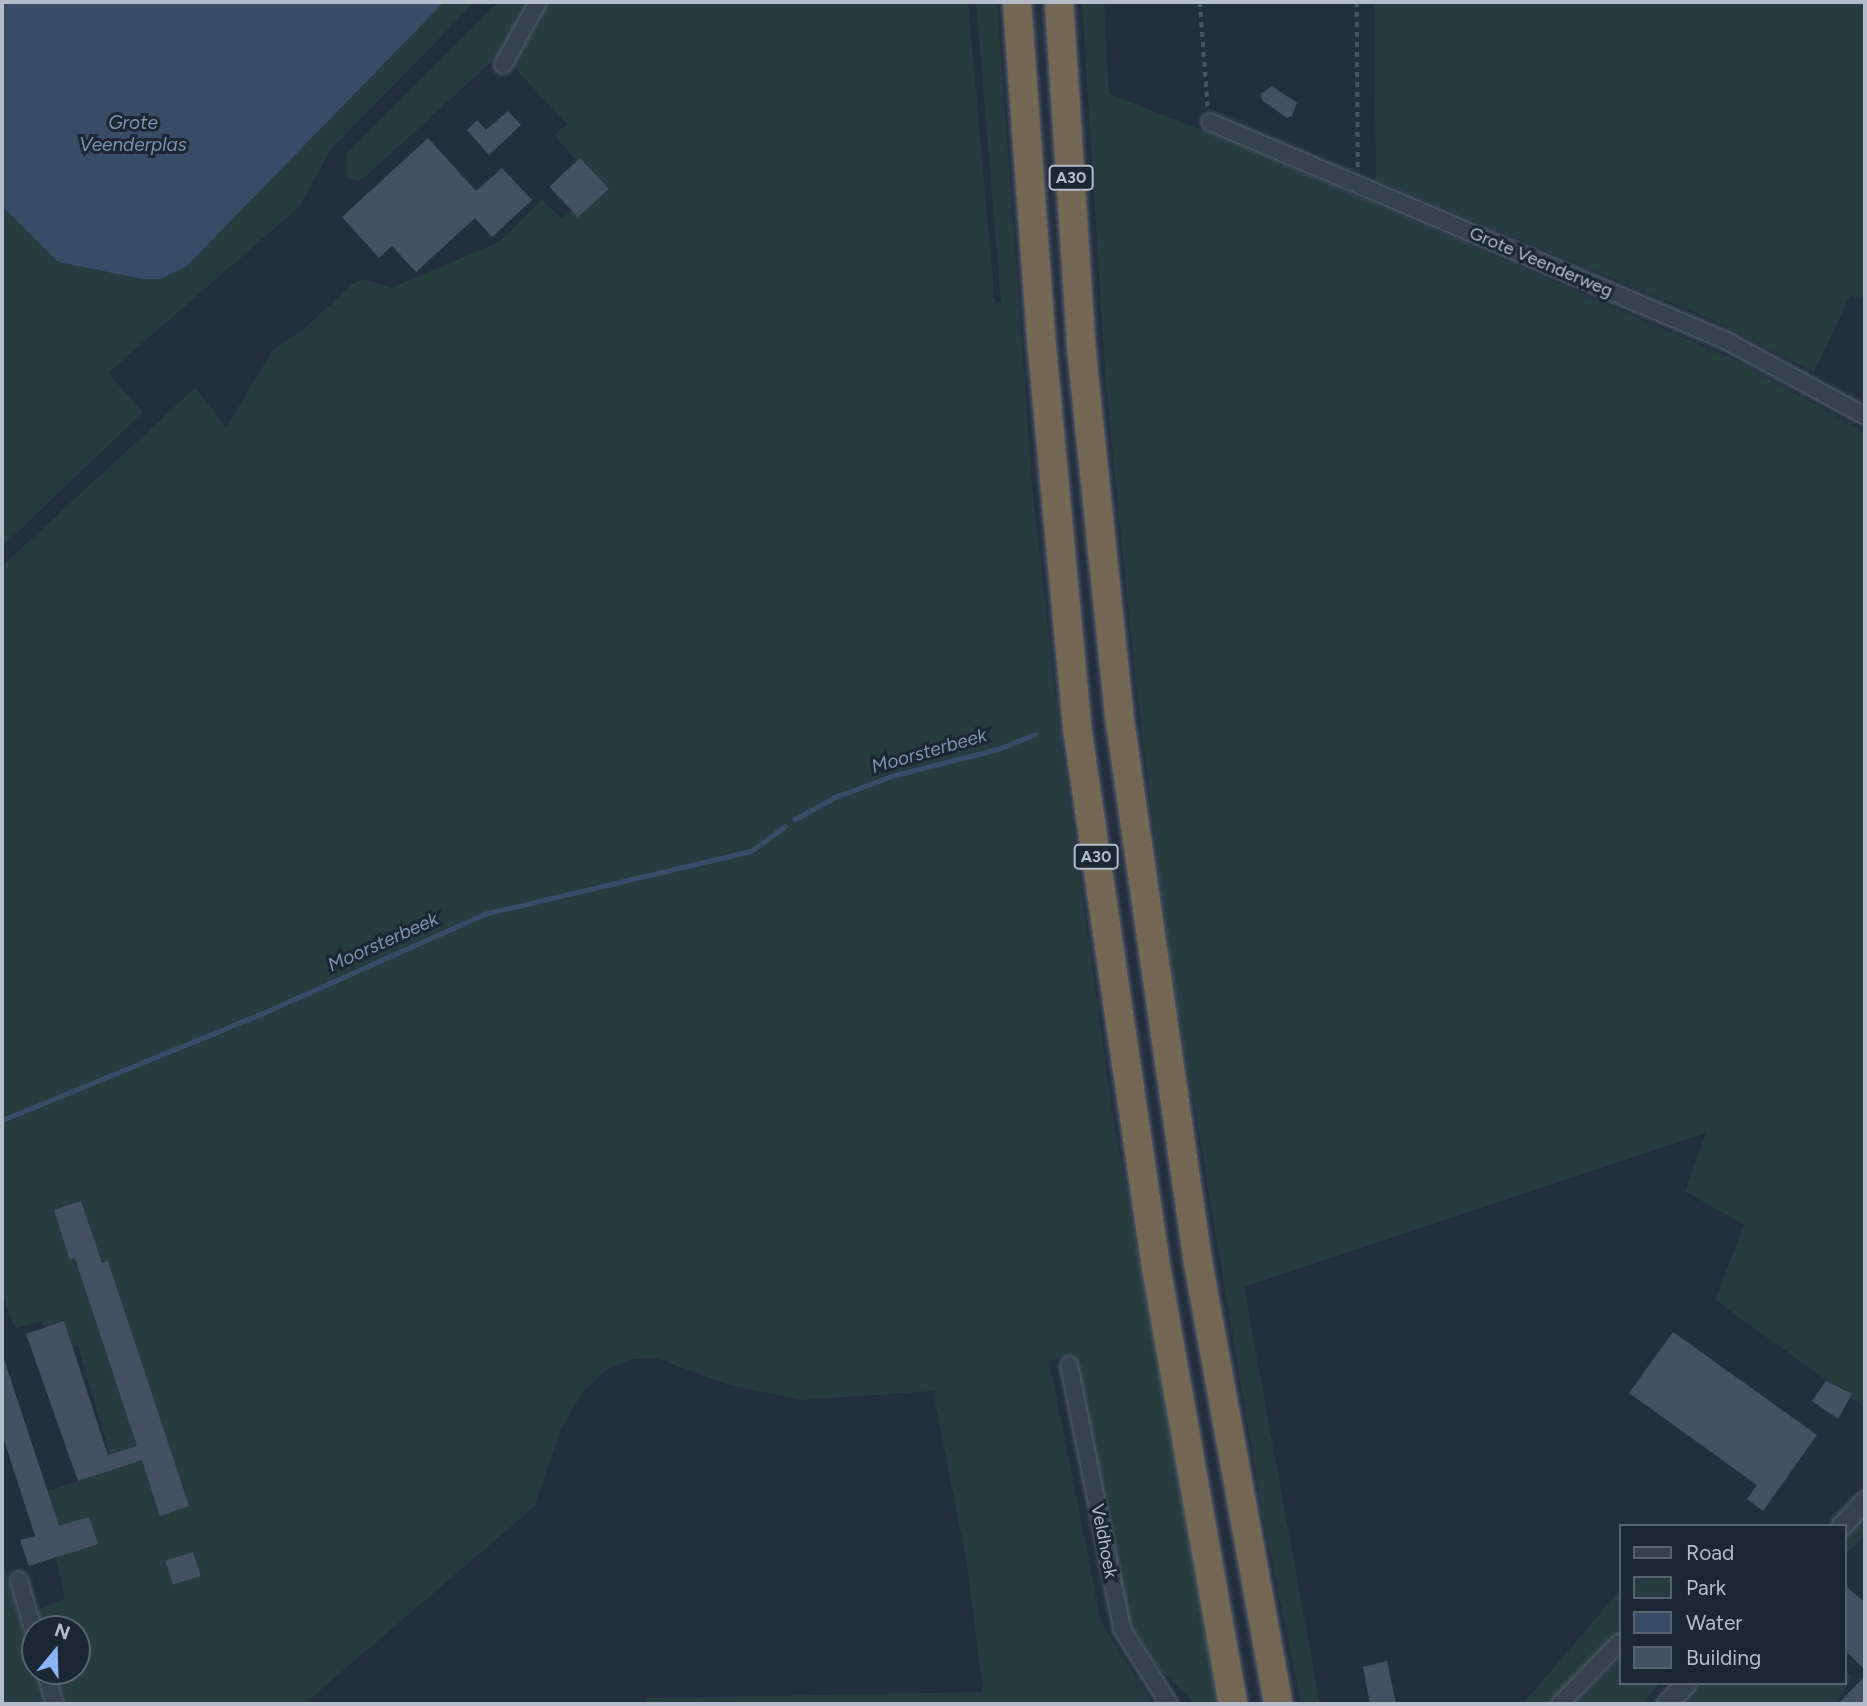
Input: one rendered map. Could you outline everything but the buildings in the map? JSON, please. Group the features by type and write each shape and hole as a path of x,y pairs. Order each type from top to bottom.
{"highway":[{"name":"A30","path":"1017,2 1042,348 1077,727 1156,1267 1233,1704"},
{"name":"A30","path":"1059,2 1082,355 1120,721 1198,1262 1278,1704"}],"street":[{"path":"503,65 538,2"},
{"name":"Grote Veenderweg","path":"1210,122 1727,341 1865,416"},
{"name":"Veldhoek","path":"1069,1365 1122,1629 1169,1704"},
{"path":"1843,1524 1865,1500"},
{"path":"19,1580 29,1615"},
{"path":"1560,1704 1618,1644"},
{"path":"49,1685 55,1704"},
{"path":"1666,1704 1684,1685"}],"path":[{"path":"1200,2 1210,122"},
{"path":"1357,2 1358,185"}],"green space":[{"path":"444,2 475,2 331,149 300,206 108,373 143,412 2,547 2,206 58,262 141,279 187,266"},
{"path":"499,2 529,2 500,54 366,176 358,181 346,177 347,154"},
{"path":"548,2 968,2 995,304 1001,302 976,2 997,2 1033,494 1059,726 1112,1110 1220,1704 1195,1704 1156,1665 1120,1606 1072,1355 1049,1361 1101,1622 1153,1704 646,1704 647,1698 983,1692 967,1565 933,1391 802,1400 729,1385 656,1358 633,1359 606,1370 583,1392 562,1427 534,1507 304,1704 65,1704 59,1685 91,1685 91,1615 37,1615 36,1611 65,1598 42,1493 114,1469 78,1346 52,1355 42,1321 15,1329 2,1293 2,566 196,387 226,428 274,348 302,331 352,284 365,279 391,288 499,242 542,200 562,219 598,185 554,135 567,124 513,66"},
{"path":"1082,2 1104,2 1109,94 1228,140 1735,360 1865,432 1865,1408 1715,1300 1744,1225 1685,1191 1706,1133 1244,1287 1320,1704 1301,1704 1263,1517 1171,966 1136,686 1106,388"},
{"path":"1374,2 1865,2 1865,300 1850,296 1814,372 1708,318 1376,180"},
{"path":"1865,1509 1865,1535 1846,1555 1846,1528"},
{"path":"2,1559 21,1623 21,1685 41,1685 50,1704 2,1704"},
{"path":"1618,1592 1618,1634 1553,1704 1523,1704"},
{"path":"1618,1661 1618,1685 1658,1685 1642,1704 1574,1704"},
{"path":"1846,1670 1852,1677 1835,1704 1677,1704 1696,1685 1846,1685"}],"water":[{"name":"Grote Veenderplas","path":"2,2 444,2 187,266 160,279 142,279 58,262 2,206"}],"waterway":[{"name":"Moorsterbeek","path":"795,819 837,796 895,775 998,749 1035,734"},
{"name":"Moorsterbeek","path":"2,1120 263,1013 484,914 751,851 785,826"}]}
